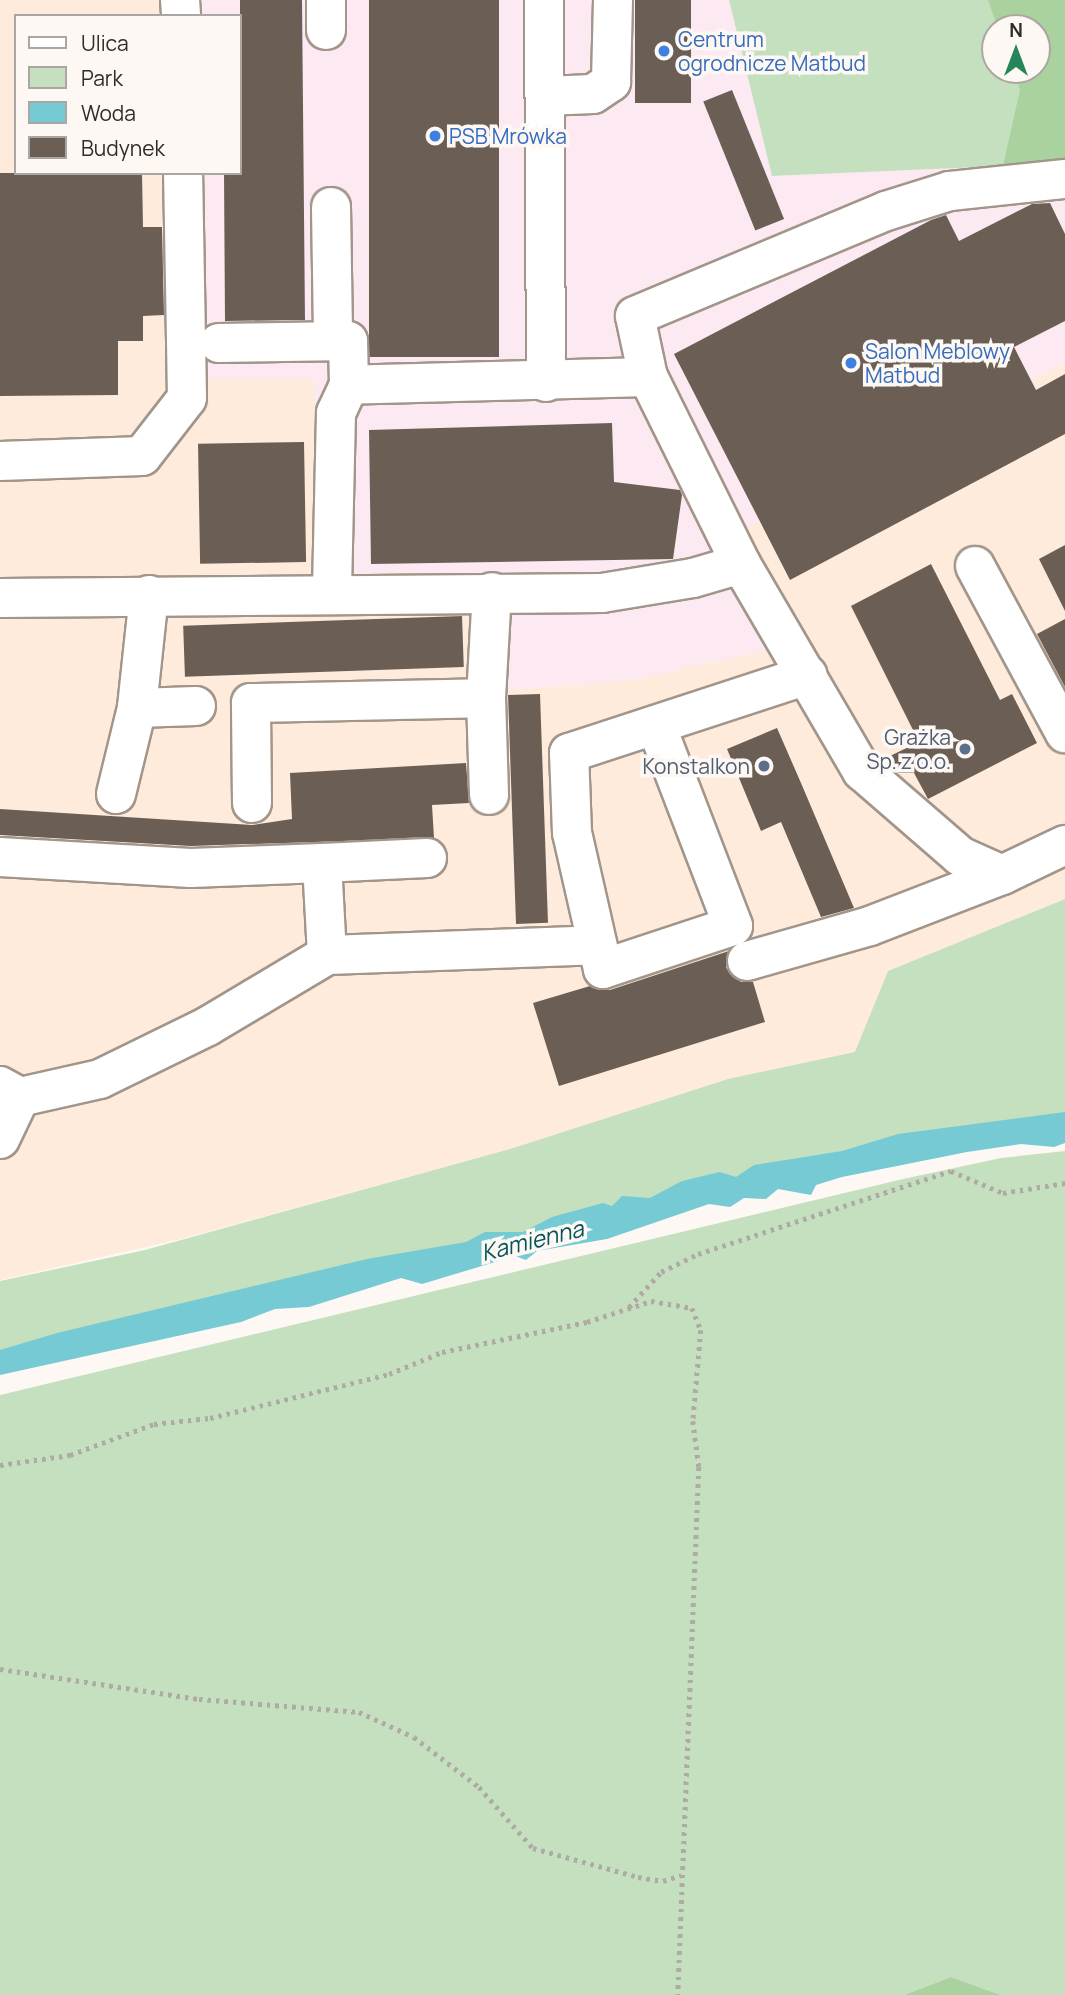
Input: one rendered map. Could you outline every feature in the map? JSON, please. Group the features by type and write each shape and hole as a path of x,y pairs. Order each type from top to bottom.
{"lane":[{"path":"544,0 546,382"},
{"path":"545,96 593,94 611,82 613,0"},
{"path":"0,461 142,456 187,398 183,175"},
{"path":"1002,875 960,856 862,771 741,564 648,377 635,316 886,211 950,191 1065,179"},
{"path":"331,207 333,341"},
{"path":"219,343 348,341 349,385 336,412 332,591"},
{"path":"349,385 546,382 648,377"},
{"path":"0,597 646,588 741,564"},
{"path":"975,566 1065,733"},
{"path":"489,795 486,698 492,592"},
{"path":"116,794 137,708 149,595"},
{"path":"656,725 733,926 603,970 572,833 569,753 808,675"},
{"path":"252,803 251,703 486,698"},
{"path":"137,708 196,706"},
{"path":"747,961 870,926 1002,875 1065,845"},
{"path":"0,856 191,868 427,858"},
{"path":"322,863 327,955"},
{"path":"0,1139 10,1091 100,1079 208,1026 327,955 597,945"}],"path":[{"path":"628,1308 661,1272 698,1254 951,1171 1003,1192 1065,1183"},
{"path":"0,1465 70,1455 154,1424 210,1418 389,1374 442,1352 587,1322 652,1301 682,1303 700,1317 693,1421 699,1467 678,1995"},
{"path":"0,1670 199,1699 359,1712 414,1737 479,1787 533,1848 638,1877 663,1881 681,1875"}],"shaded area":[{"path":"0,0 199,0 199,14 14,14 14,175 200,175 201,380 314,379 316,577 496,577 500,691 627,681 769,650 726,539 1065,363 1065,899 888,971 856,1052 728,1079 510,1149 181,1239 0,1280"},
{"path":"199,0 729,0 773,176 1003,166 1065,169 1065,363 727,539 770,650 627,681 500,691 316,578 201,381 200,175 242,175 242,14 199,14"}],"green space":[{"path":"729,0 1065,0 1065,169 1003,166 772,176"},
{"path":"988,0 1065,0 1065,169 1003,166 1020,90 1018,84 1051,84 1051,14 993,14"},
{"path":"1065,899 1065,1123 0,1355 0,1281 145,1250 510,1149 728,1079 855,1052 888,971"},
{"path":"1065,1151 1065,1995 1001,1995 951,1977 904,1995 0,1995 0,1395 903,1179 1001,1158"},
{"path":"951,1977 1001,1995 904,1995"}],"water":[{"name":"Kamienna","path":"1065,1112 1065,1143 1054,1147 1021,1144 967,1152 842,1177 816,1185 811,1195 778,1189 766,1199 744,1198 730,1207 709,1204 607,1239 537,1251 526,1260 515,1256 422,1284 401,1278 309,1307 275,1309 241,1322 0,1375 0,1350 57,1333 367,1259 466,1242 485,1232 523,1232 552,1217 603,1203 612,1206 622,1196 650,1198 682,1181 720,1172 736,1177 754,1165 842,1151 898,1134"}],"building":[{"path":"240,0 302,0 305,320 225,321 224,175 242,175"},
{"name":"PSB Mrówka","path":"369,0 499,0 499,357 369,357"},
{"name":"Centrum ogrodnicze Matbud","path":"635,0 691,0 691,103 635,103"},
{"path":"732,90 784,219 755,230 703,102"},
{"path":"0,173 142,175 143,227 162,227 164,315 143,316 143,341 118,341 118,395 0,396"},
{"name":"Salon Meblowy Matbud","path":"1050,203 1065,234 1065,321 1014,347 1036,390 1065,374 1065,434 790,580 674,354 931,220 946,215 959,241 1032,204"},
{"path":"612,423 614,482 680,490 682,495 673,559 371,564 369,430"},
{"path":"304,442 306,562 200,564 198,444"},
{"path":"1065,545 1065,611 1039,559"},
{"path":"931,564 1000,700 1012,694 1037,743 928,799 914,773 898,773 890,756 919,742 851,606"},
{"path":"462,616 464,667 185,677 183,626"},
{"path":"1065,619 1065,687 1037,634"},
{"path":"540,694 548,923 516,924 508,695"},
{"path":"777,728 854,908 821,917 781,822 761,831 727,749"},
{"path":"466,763 469,803 432,805 434,838 191,846 0,835 0,809 252,825 292,819 290,773"},
{"path":"729,951 726,968 741,982 753,982 765,1022 559,1086 533,1003 590,986 610,990"}],"place":[{"name":"Centrum ogrodnicze Matbud","path":"664,51"},
{"name":"PSB Mrówka","path":"435,136"},
{"name":"Salon Meblowy Matbud","path":"851,363"},
{"name":"Grażka Sp. z o.o.","path":"965,749"},
{"name":"Konstalkon","path":"764,766"}]}
